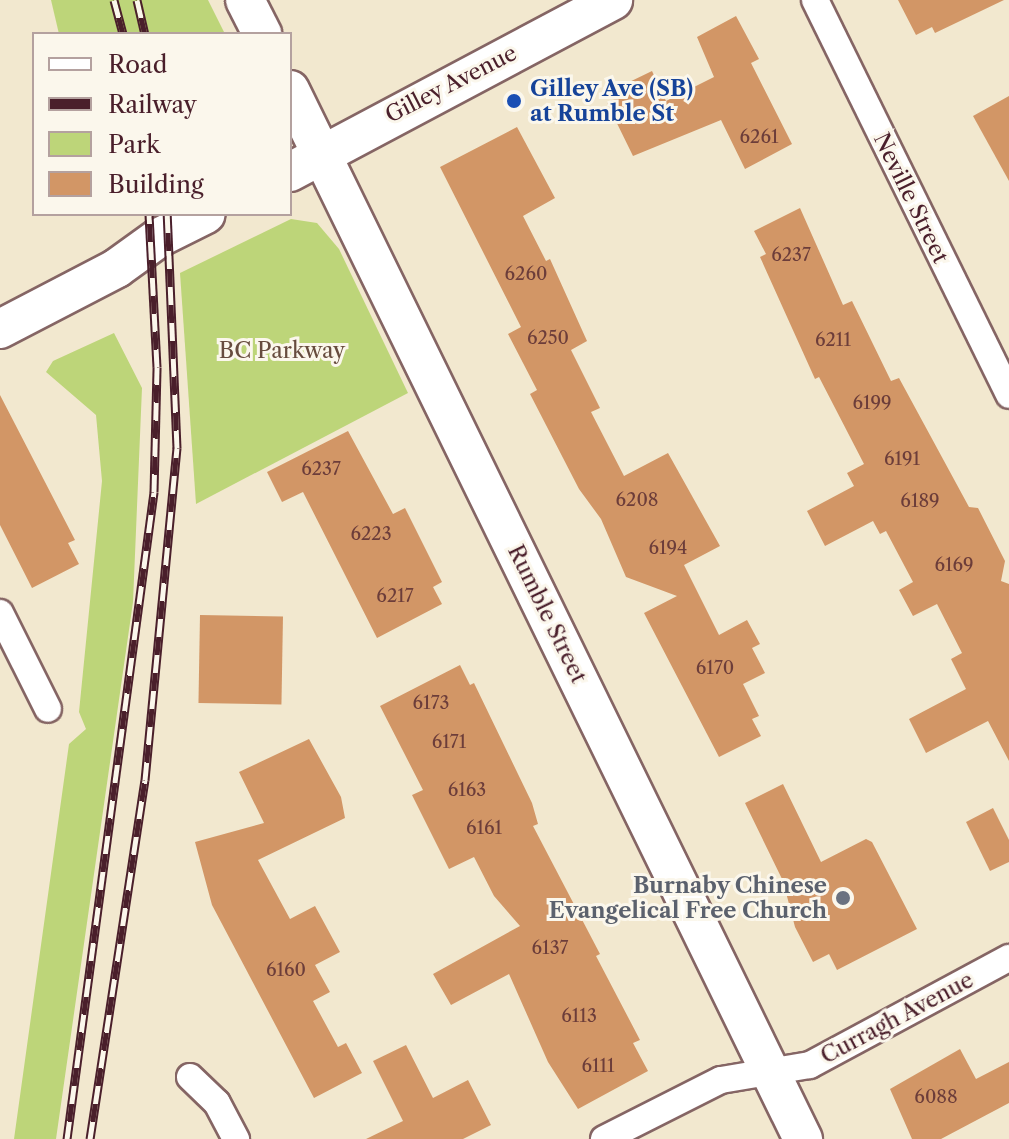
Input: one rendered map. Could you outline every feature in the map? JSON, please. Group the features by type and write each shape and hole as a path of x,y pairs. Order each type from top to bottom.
{"street":[{"path":"245,0 261,32"},
{"name":"Gilley Avenue","path":"305,164 613,0"},
{"name":"Neville Street","path":"815,0 1009,395"},
{"name":"Rumble Street","path":"292,100 305,164 803,1139"},
{"path":"0,329 117,268 160,237 202,216"},
{"path":"0,613 48,709"},
{"name":"Curragh Avenue","path":"604,1139 721,1080 810,1065 1009,958"},
{"path":"190,1077 217,1103 236,1139"}],"green space":[{"path":"51,0 208,0 224,32 59,32"},
{"name":"BC Parkway","path":"291,219 317,223 339,249 408,393 196,504 180,273"},
{"path":"114,333 142,388 133,602 56,1139 14,1139 69,744 86,729 79,712 102,481 96,415 46,372 53,361"}],"building":[{"path":"898,0 1004,0 935,33 932,27 916,35"},
{"path":"736,16 759,59 751,63 792,144 745,169 721,120 633,156 607,103 623,95 619,87 652,71 666,101 714,77 697,37"},
{"path":"1009,96 1009,181 973,116"},
{"path":"517,127 555,198 523,216 546,261 550,259 587,341 571,350 600,408 591,412 624,476 668,453 720,546 684,565 719,635 747,620 760,644 752,648 765,673 743,684 759,716 752,719 761,736 719,757 644,613 677,596 626,577 601,519 579,489 530,394 537,390 508,334 521,327 440,167"},
{"path":"800,208 843,305 852,301 891,381 899,378 969,507 978,508 1005,561 1001,581 1009,584 1009,761 988,721 926,753 909,719 966,689 951,659 962,653 937,604 913,616 899,590 913,582 886,531 880,534 873,521 825,546 807,511 854,486 847,473 864,464 819,377 815,379 760,257 766,254 754,231"},
{"path":"0,395 75,540 68,543 79,564 32,588 0,525"},
{"path":"348,431 393,514 405,508 442,582 433,587 442,604 377,638 303,492 282,502 267,472"},
{"path":"200,615 283,616 281,704 198,703"},
{"path":"460,665 470,685 474,683 532,803 538,824 533,826 600,954 596,956 640,1040 633,1043 648,1071 578,1109 548,1062 509,974 451,1005 433,974 520,926 494,896 474,857 449,869 412,795 423,790 380,706"},
{"path":"309,739 341,797 345,818 258,860 290,919 315,906 340,952 315,965 330,992 313,1001 338,1047 346,1043 362,1073 314,1098 212,905 195,842 264,823 239,772"},
{"name":"Burnaby Chinese Evangelical Free Church","path":"783,784 821,862 866,839 872,842 917,929 837,970 829,954 813,962 795,927 783,881 745,803"},
{"path":"993,808 1009,840 1009,862 990,871 966,822"},
{"path":"406,1045 433,1098 468,1080 491,1125 463,1139 366,1139 403,1121 373,1061"},
{"path":"960,1049 976,1079 1009,1062 1009,1103 941,1139 912,1139 890,1089"}],"railway":[{"path":"114,0 122,32"},
{"path":"137,0 145,32"},
{"path":"67,1139 154,492 157,367 149,216"},
{"path":"90,1139 145,780 177,448 167,216"}],"place":[{"name":"Gilley Ave (SB) at Rumble St","path":"514,101"},
{"name":"Burnaby Chinese Evangelical Free Church","path":"843,898"}]}
